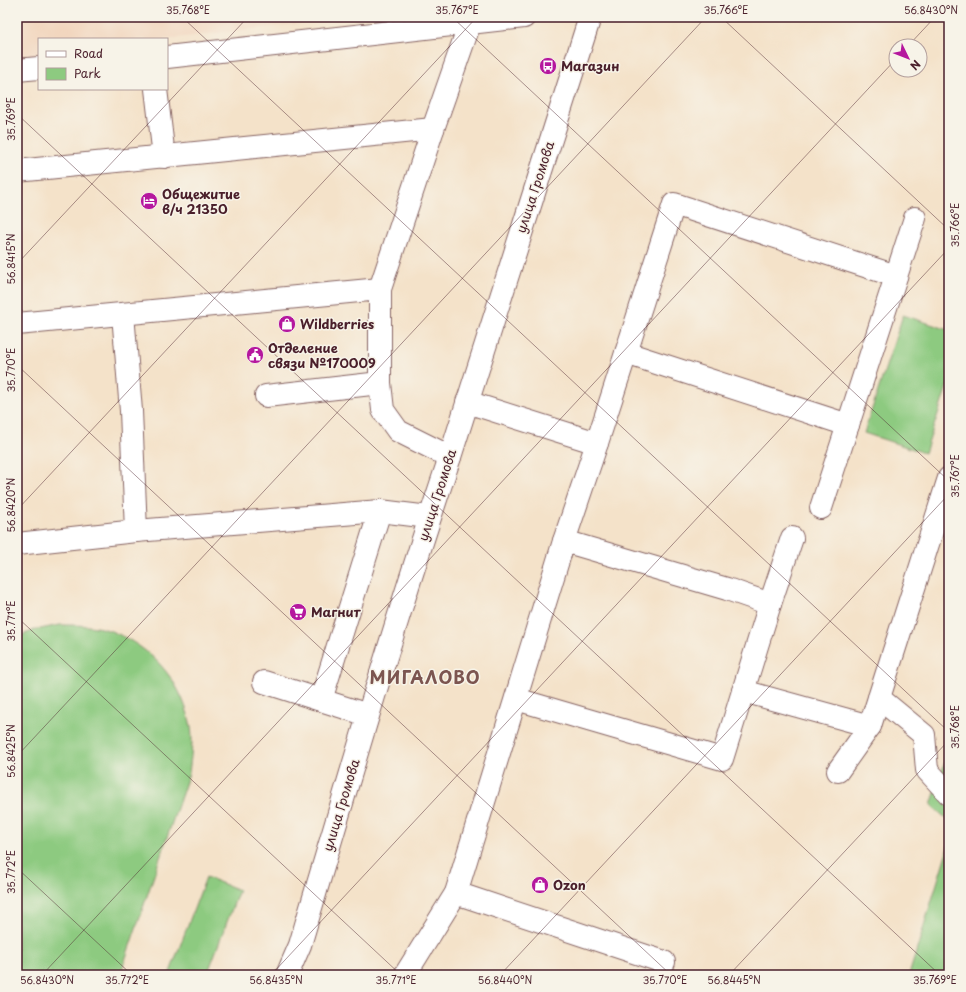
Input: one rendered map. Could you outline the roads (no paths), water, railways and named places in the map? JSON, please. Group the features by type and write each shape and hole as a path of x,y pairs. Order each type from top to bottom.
{"street":[{"path":"168,57 470,23 497,18 524,17"},
{"name":"улица Громова","path":"287,975 300,945 368,715 429,517 450,457 590,17"},
{"path":"450,457 398,431 383,410 380,383 380,289 470,23"},
{"path":"17,70 38,68"},
{"path":"156,90 164,157"},
{"path":"17,172 433,129"},
{"path":"405,975 456,893 564,541 674,204 896,276"},
{"path":"821,508 915,218"},
{"path":"17,324 380,289"},
{"path":"123,314 131,411 136,531"},
{"path":"626,354 848,425"},
{"path":"266,396 380,383"},
{"path":"467,402 597,443"},
{"path":"838,771 870,726 949,478"},
{"path":"321,700 380,510"},
{"path":"17,544 136,531 380,510 429,517"},
{"path":"516,699 722,759 792,538"},
{"path":"564,541 727,589 770,604"},
{"path":"264,682 368,715"},
{"path":"743,691 870,726"},
{"path":"879,698 924,735 927,770 949,794"},
{"path":"456,893 664,962"}],"place":[{"name":"Магазин","path":"548,66"},
{"name":"Общежитие в/ч 21350","path":"149,201"},
{"name":"Wildberries","path":"287,324"},
{"name":"Отделение связи №170009","path":"255,355"},
{"name":"Магнит","path":"298,612"},
{"name":"Ozon","path":"540,885"}],"district":[{"name":"МИГАЛОВО","path":"425,678"}]}
